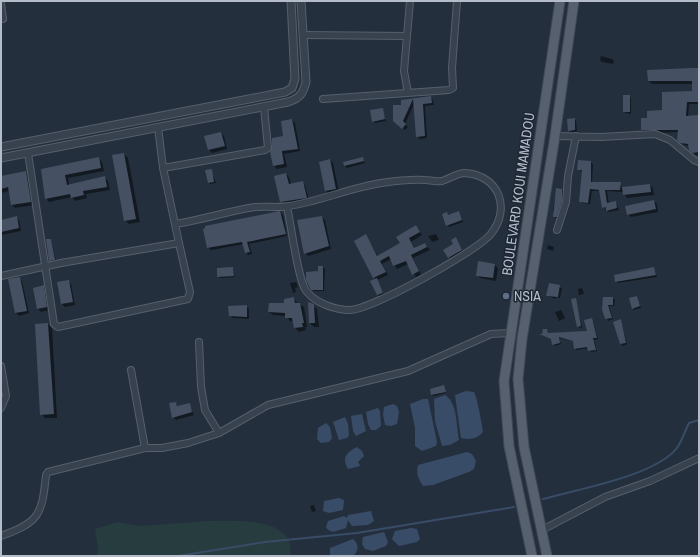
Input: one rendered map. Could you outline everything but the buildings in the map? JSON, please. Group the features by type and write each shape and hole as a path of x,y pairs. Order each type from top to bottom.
{"main road":[{"name":"BOULEVARD KOUI MAMADOU","path":"532,556 509,446 505,416 504,382 560,1"},
{"name":"BOULEVARD KOUI MAMADOU","path":"547,556 524,448 518,379 522,339 555,136 574,1"}],"street":[{"path":"1,147 285,92 292,88 295,80 291,1"},
{"path":"1,158 264,107 299,98 304,91 306,82 301,1"},
{"path":"408,93 404,71 410,1"},
{"path":"323,99 449,90 453,88 452,68 457,1"},
{"path":"554,1 560,1"},
{"path":"1,4 2,19"},
{"path":"304,35 407,36"},
{"path":"292,88 299,98"},
{"path":"163,168 265,150 268,148 264,107"},
{"path":"28,152 47,266 54,324 58,327 188,299 190,292 178,243 163,168 158,128"},
{"path":"555,136 636,136 656,134 670,140 694,160 699,162"},
{"path":"557,230 566,202 568,176 576,136"},
{"path":"175,224 255,207 288,207 380,183 424,180 442,181 464,173 486,180 496,190 501,199 500,216 490,234 468,252 413,284 375,303 352,310 340,309 323,304 314,298 303,286 288,207"},
{"path":"1,276 47,266 178,243"},
{"path":"1,536 15,531 32,522 43,504 46,475 48,472 145,448 162,448 188,444 219,433 268,405 408,372 491,334 510,333"},
{"path":"199,342 201,387 205,410 219,433"},
{"path":"1,366 6,396 1,408"},
{"path":"131,370 145,448"},
{"path":"542,530 605,497 650,481 699,458"}],"green space":[{"path":"209,521 247,522 274,527 284,534 290,543 290,556 97,556 98,550 95,529 117,522 140,526"}],"water":[{"path":"466,391 474,392 483,432 476,438 470,439 461,438 455,395"},
{"path":"445,395 452,403 456,415 459,440 450,445 442,446 435,421 434,399"},
{"path":"423,399 428,399 437,442 436,446 422,451 415,446 415,428 410,404"},
{"path":"393,404 397,406 399,412 397,424 391,426 385,425 383,415 384,407"},
{"path":"378,408 380,411 381,426 376,430 371,430 368,424 366,412"},
{"path":"362,414 366,431 356,436 353,431 351,416"},
{"path":"345,417 348,424 349,435 347,438 339,440 333,422"},
{"path":"326,423 330,427 332,438 329,442 321,443 317,439 318,428"},
{"path":"357,447 362,451 364,456 358,462 360,466 348,469 345,462 346,456 350,451"},
{"path":"467,452 472,454 476,461 474,469 433,485 423,486 418,476 418,465"},
{"path":"339,498 344,500 343,510 329,513 323,511 324,501"},
{"path":"371,511 374,521 368,525 352,526 348,520 346,528 333,532 328,530 326,527 328,521 344,516 347,518 348,515"},
{"path":"411,528 417,529 420,539 417,542 399,546 392,539 395,531"},
{"path":"384,532 388,542 386,546 373,551 365,549 362,544 363,537"},
{"path":"353,539 358,548 353,556 330,556 330,548"}],"waterway":[{"path":"543,499 615,480 652,466 666,458 677,448 689,423 699,420"},
{"path":"178,556 265,542 357,533 514,507"}],"place":[{"name":"NSIA","path":"506,296"}]}
